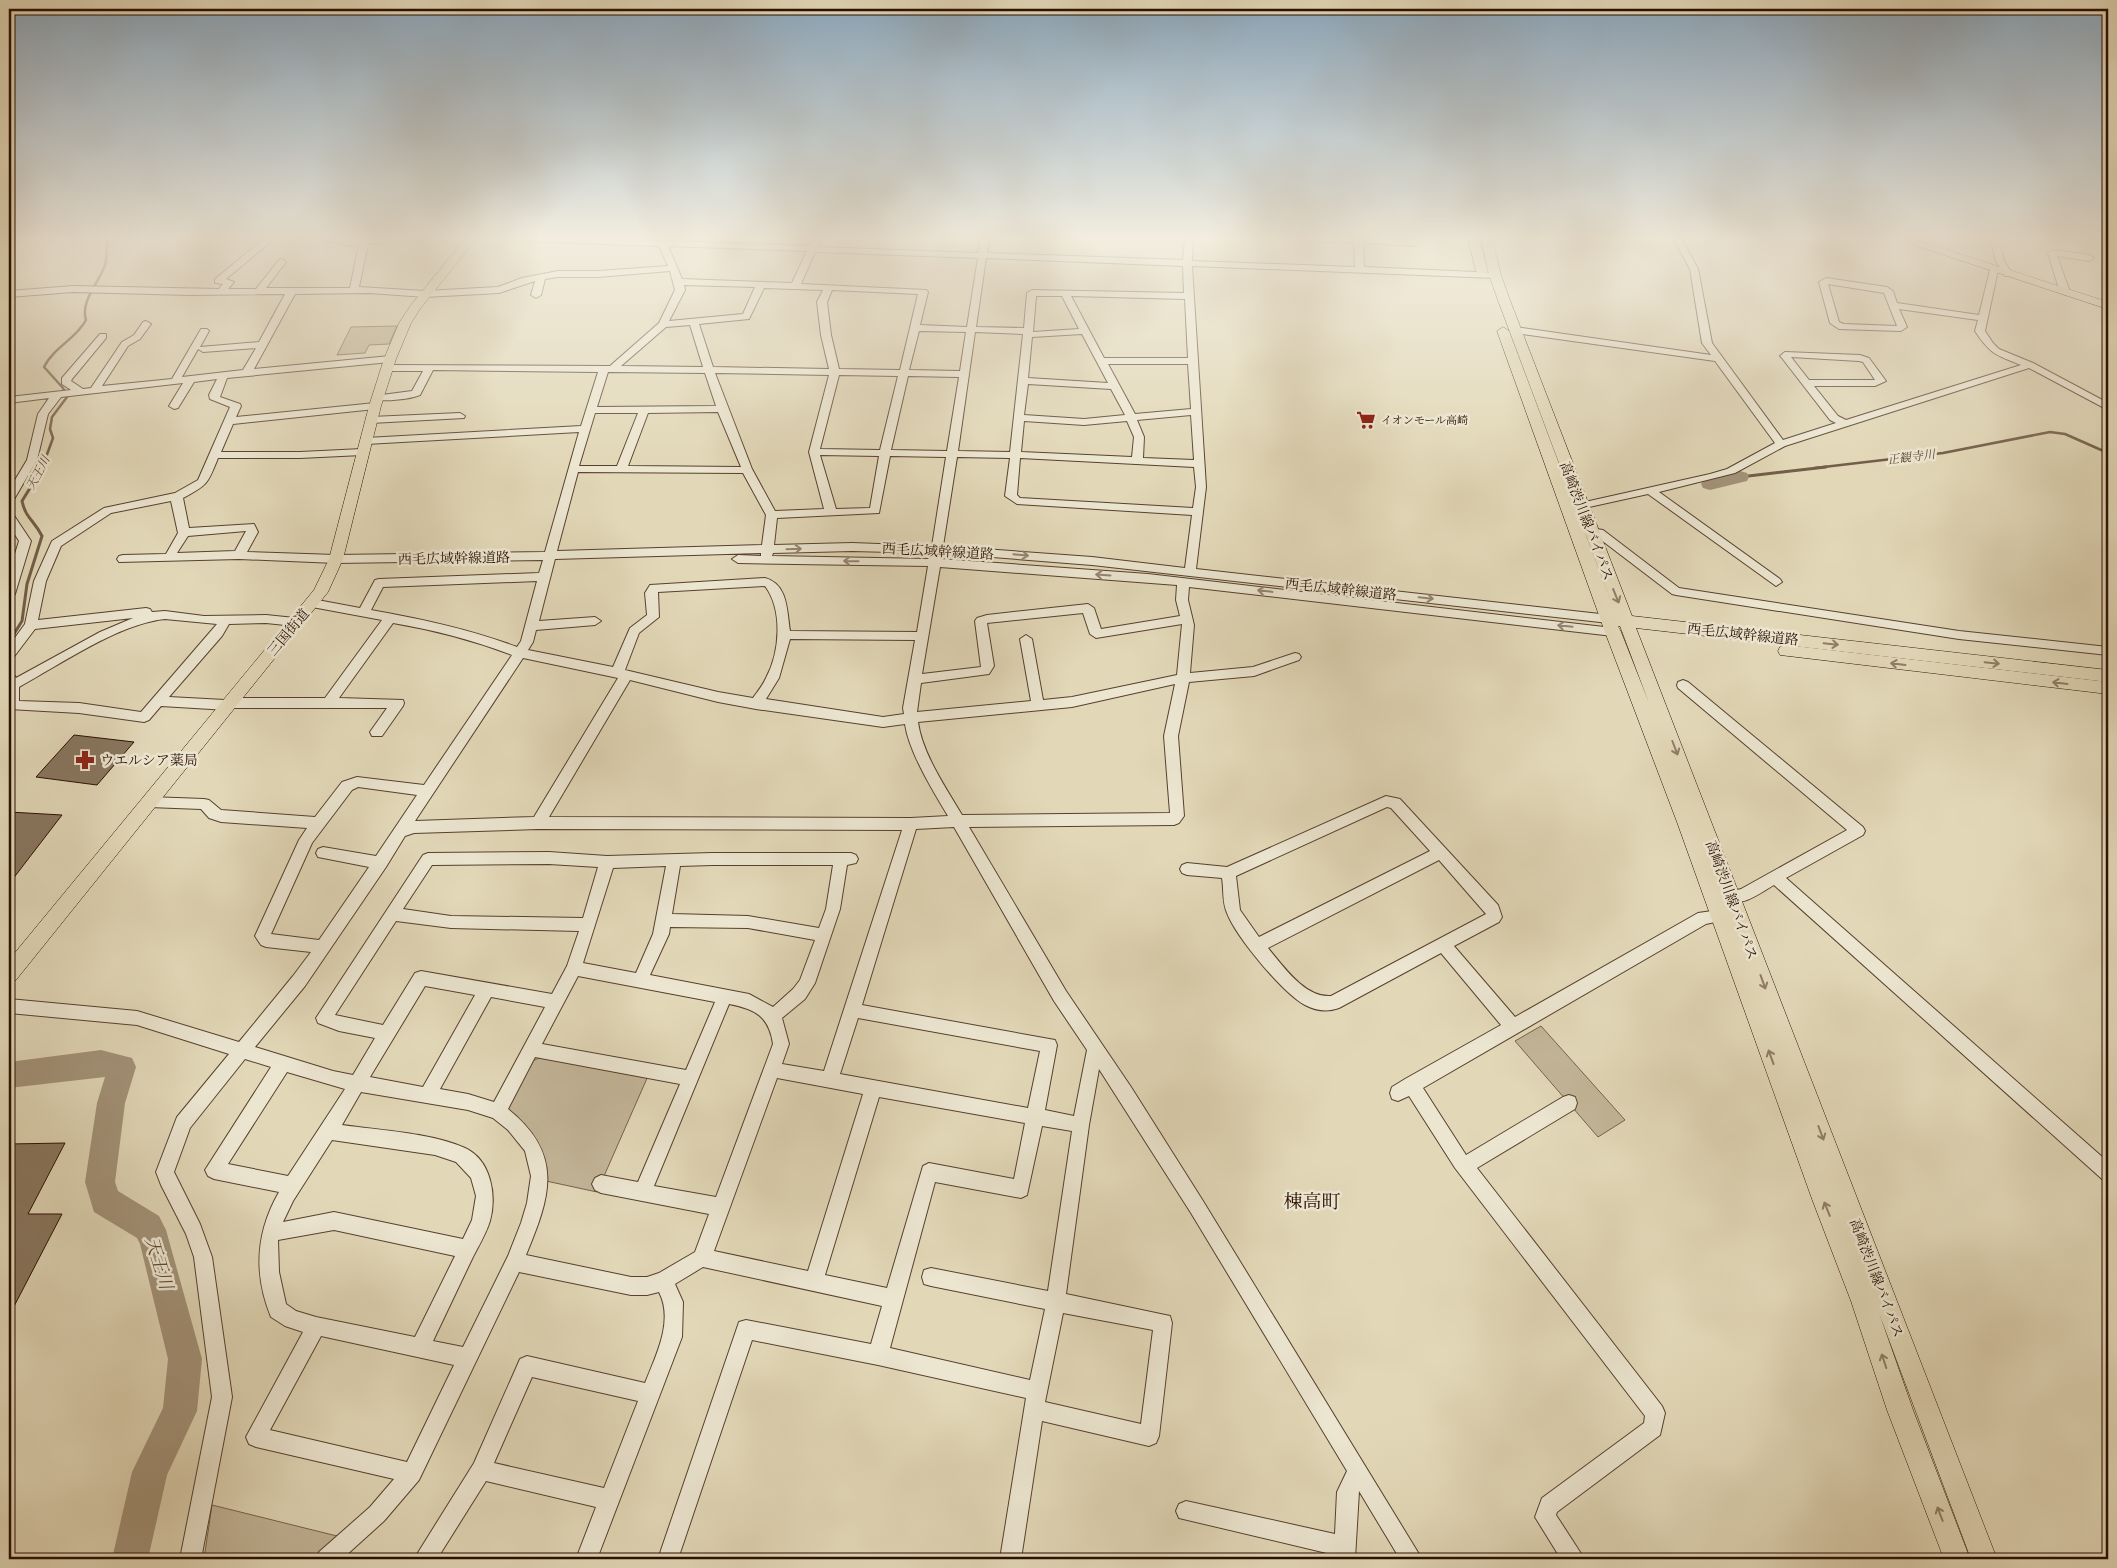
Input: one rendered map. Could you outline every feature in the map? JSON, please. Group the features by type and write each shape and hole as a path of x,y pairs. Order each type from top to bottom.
{"main road":[{"name":"三国街道","path":"9,974 320,592 336,559 371,420 389,363 405,323 413,311"},
{"name":"高崎渋川線バイパス","path":"1503,311 1620,626 1731,897 1778,1025 1877,1276 1984,1559"},
{"name":"高崎渋川線バイパス","path":"1506,311 1590,532 1683,813 1720,916 1823,1199 1864,1300 1900,1410 1957,1559"},
{"name":"西毛広域幹線道路","path":"1620,626 2108,676"},
{"name":"西毛広域幹線道路","path":"1620,626 2108,688"}],"street":[{"path":"247,373 280,311"},
{"path":"190,1559 222,1397 203,1257 194,1230 165,1172 183,1123 323,947 381,863 527,642 548,556 573,469 592,410 608,369 663,324 669,311"},
{"path":"663,324 746,317 749,311"},
{"path":"823,311 826,335 835,372 814,452 830,512"},
{"path":"772,515 875,511 885,453 918,311"},
{"path":"974,311 937,550 910,708 913,732 933,778 1060,996 1197,1207 1412,1559"},
{"path":"1030,311 1011,496 1017,500 1198,512"},
{"path":"1075,311 1131,417 1139,437 1137,461"},
{"path":"402,831 413,827 538,823 912,824 1174,819 1177,816 1171,736 1183,678 1188,625 1182,600 1201,487 1191,311"},
{"path":"1701,311 1707,343 1781,444"},
{"path":"1832,311 1835,323 1842,327 1898,329 1902,327 1896,311"},
{"path":"1936,311 1983,318"},
{"path":"1985,311 1980,331 1989,345 2007,357 2030,365 2108,407"},
{"path":"694,322 721,409 747,470 772,515 766,555"},
{"path":"94,391 125,344 137,337 146,324"},
{"path":"914,328 1027,333 1086,331"},
{"path":"1515,330 1720,359"},
{"path":"176,380 204,331"},
{"path":"81,392 66,382 67,378 103,336"},
{"path":"203,349 262,345"},
{"path":"1806,383 1875,383 1881,381 1866,360 1860,358 1788,354 1785,356 1806,383 1834,418 1845,424"},
{"path":"1102,361 1194,361"},
{"path":"9,400 224,375 389,363 430,367 964,374"},
{"path":"1580,506 1712,477 1731,471 1781,444 2030,365"},
{"path":"229,422 377,402 412,395 416,393 430,367"},
{"path":"9,654 31,625 40,581 56,544 108,510 178,496 198,486 203,480 236,406 215,399 214,395 224,375"},
{"path":"174,406 191,379"},
{"path":"1022,381 1116,386"},
{"path":"9,499 32,460 42,414 57,395"},
{"path":"592,410 721,409"},
{"path":"621,470 644,410"},
{"path":"1018,418 1084,422 1197,411"},
{"path":"371,420 460,416"},
{"path":"213,455 300,455 364,447 586,428"},
{"path":"814,452 1016,455 1200,464"},
{"path":"573,469 747,470"},
{"path":"1651,491 1776,582"},
{"path":"178,496 177,501 184,534"},
{"path":"9,517 25,542 22,556 12,576 9,594"},
{"path":"170,556 184,534 194,531 250,527 252,532 239,555"},
{"path":"1590,532 1599,533 1676,591 1950,633 2108,651"},
{"name":"西毛広域幹線道路","path":"766,555 852,547 937,550 1092,561 1186,577 1620,626"},
{"name":"西毛広域幹線道路","path":"123,559 239,555 336,559 571,555 766,555 1186,577"},
{"path":"363,614 379,583 543,577"},
{"path":"538,823 622,674 634,631 653,616 651,593 654,588 769,583 779,596 785,635 773,678 756,704"},
{"path":"312,603 477,636 520,653 756,704 883,722 1072,702 1183,678 1254,671 1296,657"},
{"path":"916,679 986,671 988,666 981,621 987,618 1088,608 1096,634 1187,619"},
{"path":"31,625 148,611 146,617"},
{"path":"225,621 218,633 144,716 79,708 13,706 11,681 104,635 146,617 170,615 225,621 266,619 295,622"},
{"path":"329,703 390,618"},
{"path":"532,626 595,621"},
{"path":"785,635 923,636"},
{"path":"1025,639 1038,706"},
{"path":"1683,685 1858,831 1744,895 1731,897"},
{"path":"158,701 229,704 398,704 377,732"},
{"path":"323,947 266,940 263,936 306,840 348,786 357,782 429,791"},
{"path":"1187,869 1228,873 1386,801 1395,803 1493,909 1494,917 1333,1003 1323,1004 1310,1000 1296,988 1257,946 1235,914 1231,900 1232,882 1228,873"},
{"path":"149,802 204,804 214,814 221,816 318,824"},
{"path":"830,1080 912,824"},
{"path":"1257,946 1440,852"},
{"path":"323,853 381,863"},
{"path":"386,1032 339,1024 324,1018 428,859 550,858 607,862 712,859 846,859 833,909 807,983 799,994 772,1018"},
{"path":"640,981 661,934 674,861"},
{"path":"498,1110 574,968 589,925 607,862"},
{"path":"1776,878 2108,1173"},
{"path":"393,914 451,922 589,925"},
{"path":"1573,1559 1545,1517 1548,1505 1653,1428 1655,1414 1404,1089 1703,918 1720,916"},
{"path":"664,920 748,922 824,935"},
{"path":"1443,944 1513,1027"},
{"path":"514,1262 631,1286 648,1286 664,1281 702,1258 782,1044 777,1021 761,1006 749,1001 574,968"},
{"path":"468,1358 316,1326 292,1319 278,1310 268,1257 270,1233 276,1216 293,1186 329,1131 386,1032 421,978 555,1002"},
{"path":"427,1096 486,989"},
{"path":"643,1192 725,996"},
{"path":"9,1006 137,1018 283,1064 356,1084 468,1102 498,1110 514,1124 532,1147 540,1176 536,1203 530,1224 514,1262 412,1473 377,1514 326,1559"},
{"path":"852,1010 1049,1045 1021,1190 929,1172 878,1355"},
{"path":"1011,1559 1036,1400 1056,1302 1095,1048"},
{"path":"531,1049 690,1078"},
{"path":"283,1064 214,1170 293,1186"},
{"path":"773,1070 1082,1125"},
{"path":"814,1282 873,1089"},
{"path":"1464,1166 1569,1103"},
{"path":"329,1131 434,1147 461,1155 479,1173 485,1196 481,1221 420,1347"},
{"path":"601,1184 720,1207"},
{"path":"270,1233 334,1221 466,1249"},
{"path":"702,1258 894,1299"},
{"path":"668,1559 746,1329 878,1355 1036,1400 1149,1436 1163,1322 931,1277"},
{"path":"588,1559 672,1338 675,1318 674,1302 664,1281"},
{"path":"316,1326 256,1437 412,1473"},
{"path":"425,1559 481,1470 527,1366 650,1394"},
{"path":"481,1470 609,1500"},
{"path":"1186,1511 1345,1553 1347,1492 1358,1471"}],"shaded area":[{"path":"397,326 389,344 369,345 365,353 337,355 351,327"},
{"path":"1541,1026 1625,1120 1598,1137 1515,1041"},
{"path":"544,1056 648,1076 597,1192 546,1181 538,1147 529,1129 507,1109 530,1062"},
{"path":"212,1505 341,1537 334,1545 311,1559 204,1559"}],"building":[{"name":"ウエルシア薬局","path":"74,735 134,742 97,785 36,777"},
{"path":"9,812 62,815 9,884"},
{"path":"65,1143 28,1214 62,1214 9,1316 9,1144"}],"waterway":[{"name":"天王川","path":"42,468 53,438 50,429 52,417 67,397 63,388 44,367 53,354 82,327 86,320 85,311"},
{"name":"正観寺川","path":"1815,468 1943,453 2050,432 2065,434 2108,453"},
{"name":"天王川","path":"9,642 22,621 27,584 42,536 28,516 22,501 43,467"},
{"name":"正観寺川","path":"1740,477 1826,467"},
{"name":"正観寺川","path":"1710,484 1729,478 1740,477"},
{"name":"天王川","path":"9,1075 101,1063 122,1067 111,1103 100,1182 105,1201 148,1227 155,1241 185,1359 180,1411 150,1472 130,1559"}],"place":[{"name":"イオンモール高崎","path":"1366,420"},
{"name":"ウエルシア薬局","path":"85,760"}],"district":[{"name":"棟高町","path":"1312,1201"}]}
